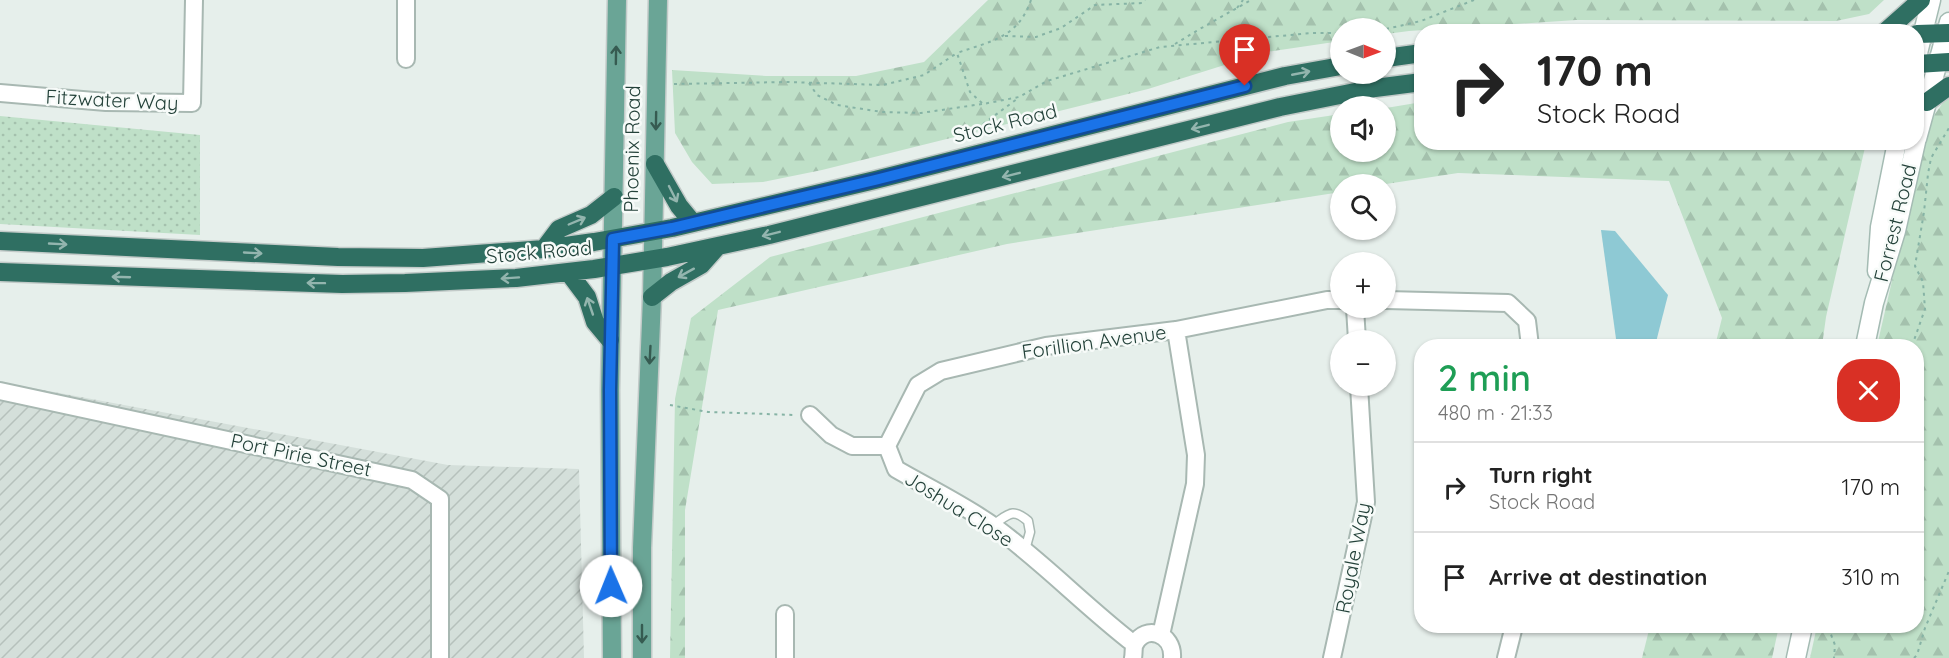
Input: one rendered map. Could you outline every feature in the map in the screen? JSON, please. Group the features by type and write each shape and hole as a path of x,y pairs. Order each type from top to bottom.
{"highway":[{"path":"1894,24 1921,0"},
{"path":"1924,33 1948,29"},
{"path":"1396,57 1414,54"},
{"path":"1924,63 1944,62"},
{"name":"Stock Road","path":"0,241 382,258 544,249 613,239 693,223 875,180 1285,76 1330,68"},
{"name":"Stock Road","path":"0,272 342,284 463,281 569,273 717,247 1280,107 1375,88 1414,83"},
{"path":"1927,102 1949,86"},
{"path":"655,164 679,206 693,223"},
{"path":"544,249 559,229 591,215 614,197"},
{"path":"652,297 671,282 701,265 717,247"},
{"path":"569,273 587,297 595,322 610,340"}],"main road":[{"name":"Phoenix Road","path":"612,658 610,340 617,0"},
{"name":"Phoenix Road","path":"642,658 642,548 652,297 658,0"},
{"path":"1923,24 1931,0"},
{"name":"Forrest Road","path":"1924,114 1944,62 1948,29"},
{"name":"Forrest Road","path":"1874,303 1880,227 1895,150"},
{"name":"Forrest Road","path":"1866,339 1915,150"},
{"path":"1796,658 1801,633"}],"street":[{"name":"Fitzwater Way","path":"0,93 106,102 192,103 194,0"},
{"path":"406,0 406,59"},
{"name":"Forillion Avenue","path":"887,446 918,385 941,371 1046,346 1176,330 1330,300"},
{"path":"1396,300 1508,303 1527,321 1529,339"},
{"path":"1161,635 1195,484 1196,455 1176,330"},
{"name":"Port Pirie Street","path":"0,391 412,480 440,499 440,658"},
{"name":"Royale Way","path":"1332,658 1366,502 1360,396"},
{"path":"810,415 831,435 852,446 887,446"},
{"name":"Joshua Close","path":"887,446 896,469 993,525 1110,625 1134,651"},
{"path":"785,614 785,658"},
{"path":"1134,651 1142,636 1152,633 1168,640 1172,658"},
{"path":"1506,658 1512,633"}],"lane":[{"path":"993,525 1011,513 1020,514 1028,521 1030,532 1025,550"}],"path":[{"path":"674,84 710,82 883,85 924,75 957,53 1004,36 1017,26 1026,14 1031,0"},
{"path":"1004,36 1036,37 1061,28 1095,5 1143,3 1145,0"},
{"path":"1237,8 1243,0"},
{"path":"1173,46 1251,0"},
{"path":"1396,27 1421,21 1474,0"},
{"path":"971,133 1019,97 1047,81 1160,47 1330,33"},
{"path":"957,53 970,92 983,104"},
{"path":"810,83 818,95 837,105 882,112 921,113 1019,97"},
{"path":"1914,339 1925,309 1923,282 1915,266 1928,174 1931,158 1949,128"},
{"path":"670,405 708,412 810,415"},
{"path":"1924,633 1949,570"},
{"path":"1830,633 1835,645 1834,658"},
{"path":"1914,658 1924,633"}],"shaded area":[{"path":"0,382 448,465 579,469 584,658 0,658"}],"green space":[{"path":"988,0 1884,0 1869,14 1836,21 1576,20 1515,24 1414,24 1414,31 1396,33 1396,18 1330,18 1330,43 1266,52 1148,89 822,170 763,182 712,184 692,162 675,133 672,70 766,76 856,76 924,62"},
{"path":"1949,94 1949,658 1810,658 1815,633 1924,633 1924,339 1879,339 1922,150 1924,150 1925,137 1935,114"},
{"path":"1414,103 1414,150 1864,150 1823,339 1717,339 1722,318 1669,181 1458,173 1396,182 1396,174 1330,174 1330,194 1007,244 718,310 685,510 685,658 670,658 675,399 691,318 770,257 1288,122 1330,116 1330,162 1396,162 1396,106"},
{"path":"0,116 200,135 200,235 0,224"},
{"path":"1648,633 1777,633 1772,658 1642,658"}],"water":[{"path":"1601,230 1615,231 1668,295 1657,339 1616,339"}],"route":[{"path":"611,586 610,390 613,239 672,228 875,180 1245,86"}]}
